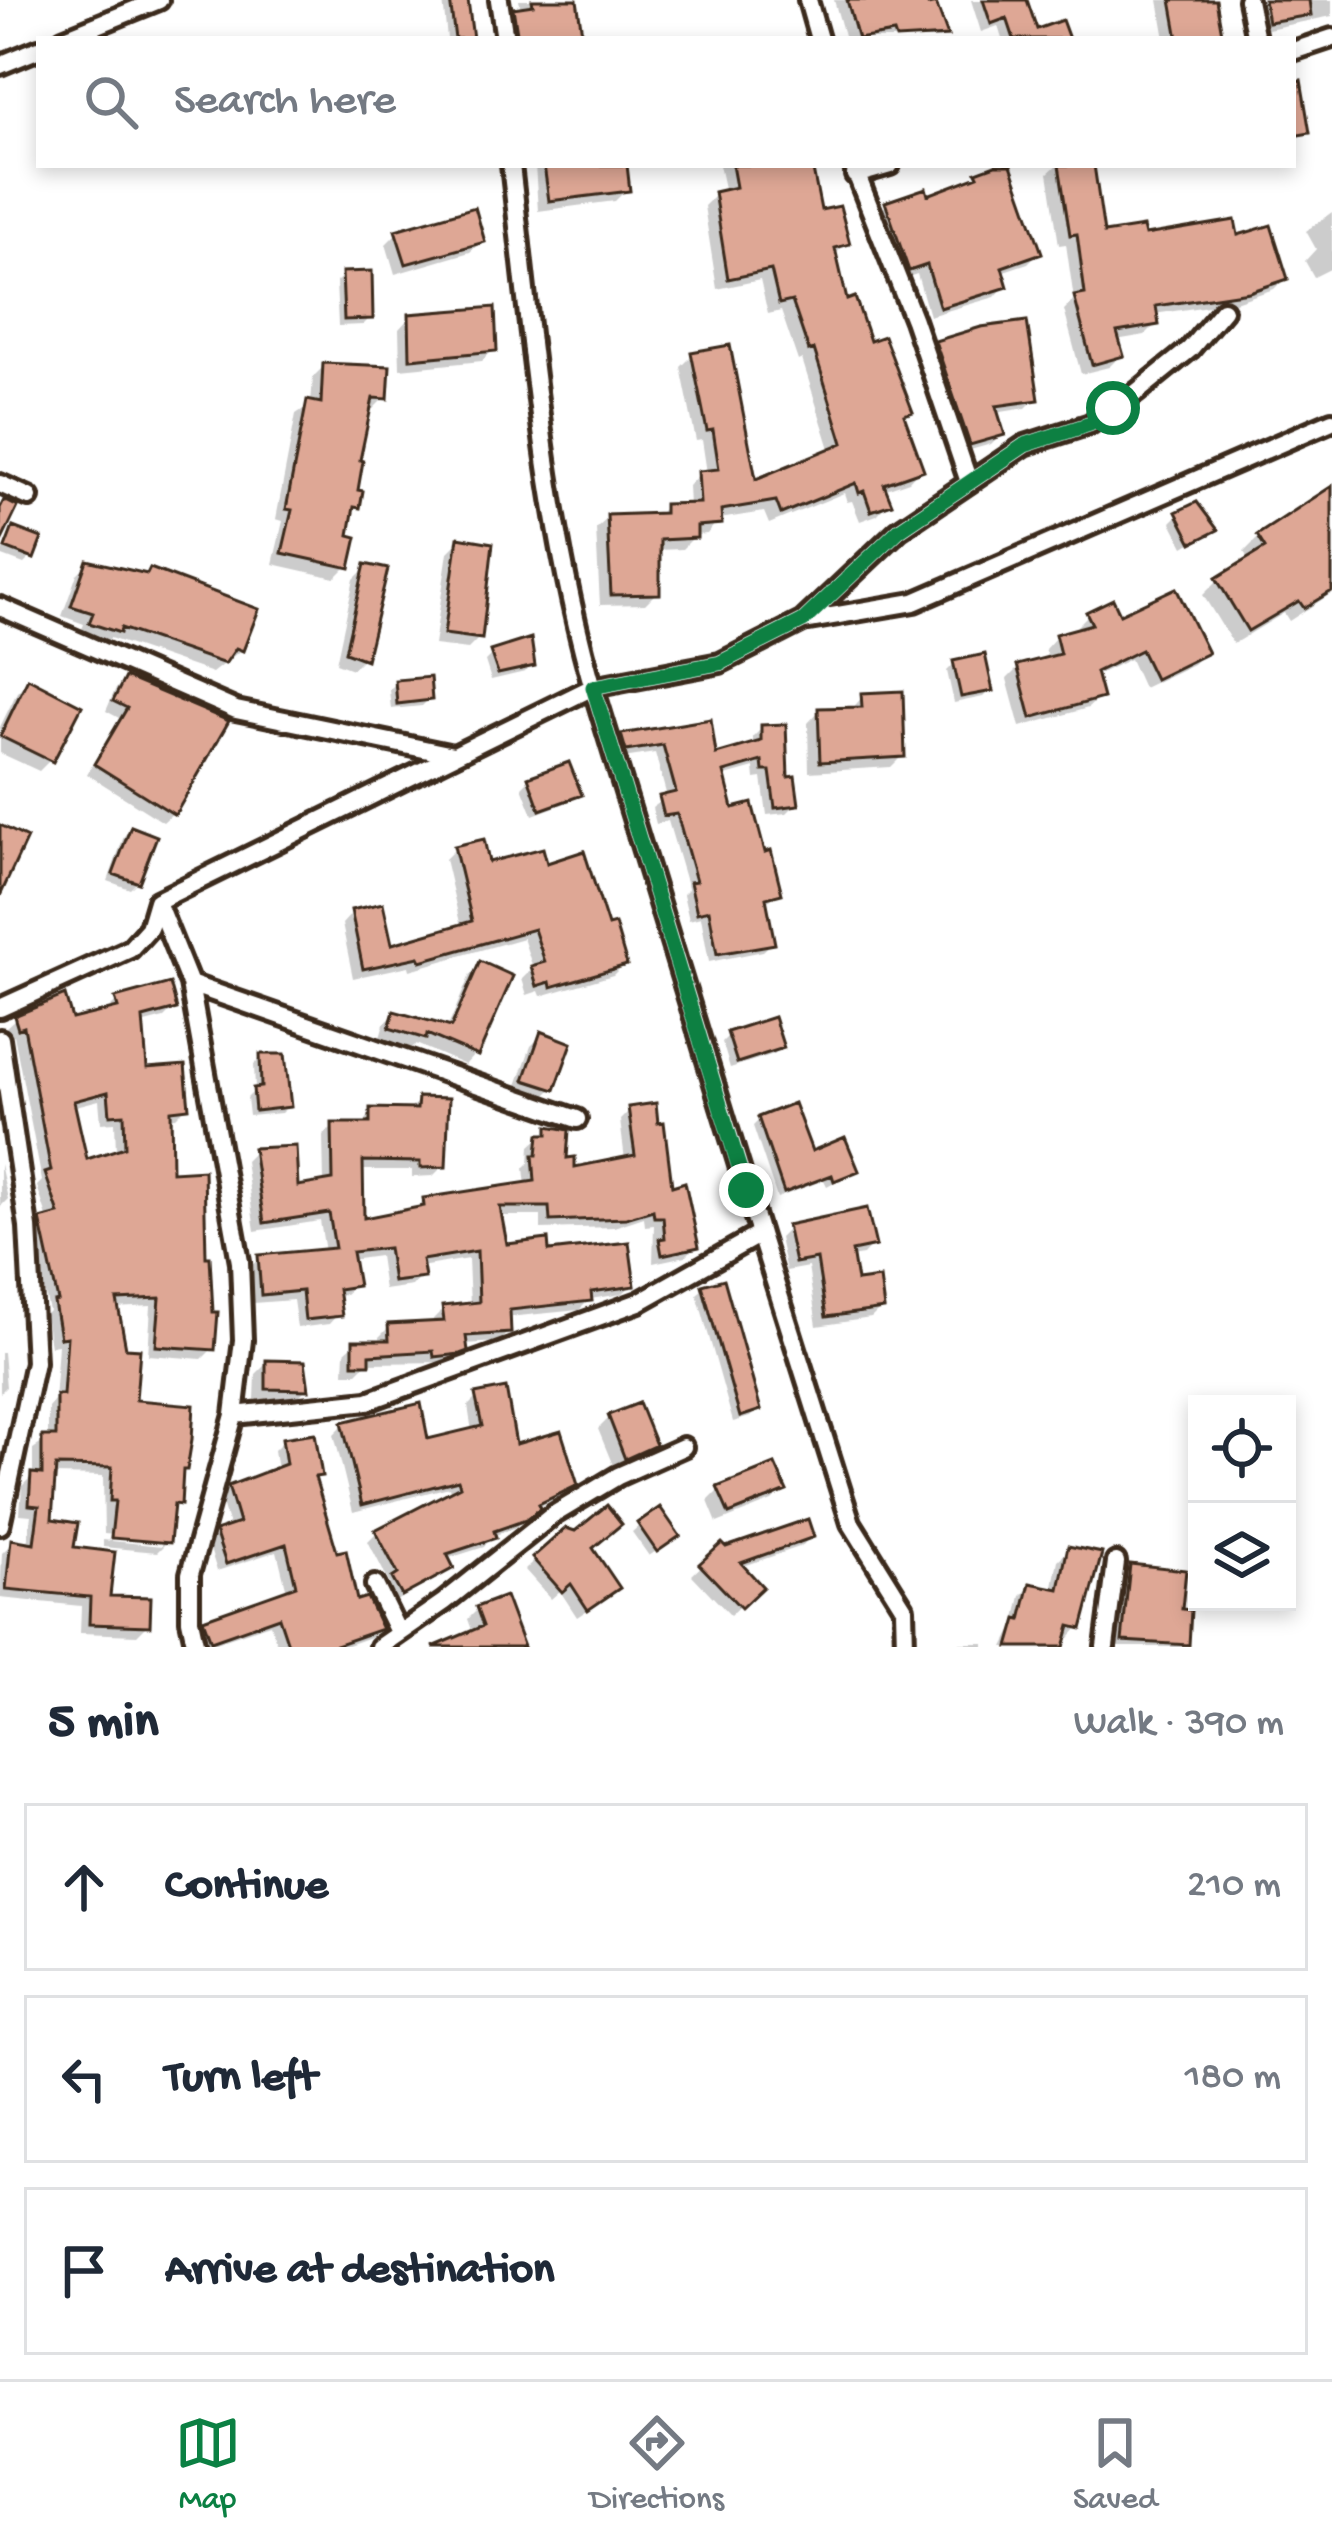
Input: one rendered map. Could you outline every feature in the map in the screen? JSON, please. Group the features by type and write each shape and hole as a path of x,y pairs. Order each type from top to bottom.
{"street":[{"path":"70,36 159,0"},
{"path":"495,0 500,36"},
{"path":"808,0 818,36"},
{"path":"1248,0 1255,36"},
{"path":"1296,50 1332,38"},
{"path":"0,64 36,50"},
{"path":"515,168 593,687 850,1522 904,1608 905,1647"},
{"path":"854,170 914,320 969,482"},
{"path":"0,1008 130,949 149,928 157,901 593,687 720,663 803,621 899,530 1025,445 1090,424 1121,403 1190,349 1222,310"},
{"path":"803,621 914,602 1332,421"},
{"path":"0,484 29,497"},
{"path":"2,613 236,710 454,755"},
{"path":"157,901 190,984 240,1262 243,1340 234,1415 190,1574 190,1620 196,1647"},
{"path":"190,984 577,1119"},
{"path":"0,1040 28,1227 35,1361 0,1525"},
{"path":"234,1415 368,1402 639,1302 760,1234"},
{"path":"380,1647 553,1515 618,1476 682,1448"},
{"path":"1105,1647 1116,1562"},
{"path":"375,1585 398,1632"}],"building":[{"path":"450,0 468,0 473,36 455,36"},
{"path":"532,0 577,0 582,33 518,36 513,8 533,5"},
{"path":"847,0 936,3 948,36 894,33 857,36"},
{"path":"983,0 1027,0 1037,29 1062,20 1068,36 1013,36 1007,18 991,24"},
{"path":"1171,0 1216,0 1222,36 1177,36"},
{"path":"1264,0 1309,0 1311,15 1268,22"},
{"path":"1301,80 1310,133 1296,135 1296,81"},
{"path":"544,168 627,168 630,191 549,201"},
{"path":"733,168 813,168 821,210 840,206 850,244 835,248 847,300 855,297 870,341 884,336 913,412 904,415 924,470 884,484 892,504 871,511 856,483 781,514 776,501 721,510 722,524 697,526 697,538 660,540 660,594 611,595 607,515 664,513 664,504 700,503 698,471 719,469 691,352 730,345 756,479 843,443 814,349 809,351 792,301 779,304 771,270 728,279 714,192 736,187"},
{"path":"1012,168 1042,253 1002,267 1008,287 940,308 927,265 909,271 885,202 926,188 928,195 978,176 976,172"},
{"path":"1059,168 1094,168 1104,233 1143,227 1145,235 1235,220 1238,235 1271,225 1288,279 1249,292 1156,306 1159,325 1117,332 1124,356 1092,365 1074,296 1085,294 1077,234 1070,235"},
{"path":"475,207 485,242 406,264 395,230"},
{"path":"372,271 373,319 344,320 342,272"},
{"path":"495,307 497,351 410,359 409,314"},
{"path":"1027,321 1039,400 996,406 1005,435 970,445 935,341 981,327"},
{"path":"323,363 390,366 388,399 373,398 360,460 358,490 363,491 360,508 354,507 349,535 357,537 350,568 282,553 307,400 321,403"},
{"path":"1332,486 1332,591 1304,608 1299,601 1248,631 1216,578 1265,548 1257,535"},
{"path":"4,500 18,507 0,544 0,508"},
{"path":"1197,502 1218,530 1192,543 1176,512"},
{"path":"13,527 42,538 34,559 5,548"},
{"path":"458,537 493,543 482,639 444,634"},
{"path":"87,560 147,574 150,568 259,609 243,651 236,648 225,664 121,628 120,633 89,623 93,613 71,606"},
{"path":"365,564 388,569 366,660 345,652"},
{"path":"1176,588 1208,653 1155,679 1141,650 1096,672 1103,698 1031,718 1017,665 1060,654 1055,634 1092,624 1086,612 1113,599 1120,614"},
{"path":"531,638 535,666 498,674 490,651"},
{"path":"985,654 993,691 961,697 953,661"},
{"path":"125,677 229,721 175,815 94,764 127,708 113,701"},
{"path":"430,677 432,700 397,704 395,680"},
{"path":"28,678 82,706 53,762 0,736"},
{"path":"903,691 905,757 820,762 818,708 862,707 861,693"},
{"path":"711,719 716,754 761,741 761,725 786,724 788,777 795,776 799,805 775,808 770,771 763,771 762,761 724,772 733,808 752,803 782,894 766,898 775,944 717,954 709,910 697,913 690,882 696,881 677,814 664,816 659,796 676,792 663,745 626,751 621,734"},
{"path":"569,762 582,795 540,810 528,777"},
{"path":"0,825 27,838 0,896"},
{"path":"131,826 157,836 139,883 113,874"},
{"path":"484,839 489,862 543,848 547,863 584,851 608,926 615,924 627,965 551,987 550,982 537,986 531,966 545,962 534,929 421,961 419,957 363,969 351,910 383,903 392,944 472,921 454,846"},
{"path":"480,961 513,976 478,1056 427,1034 426,1039 389,1028 394,1011 451,1027"},
{"path":"170,983 177,1009 143,1018 147,1068 185,1065 189,1108 171,1110 172,1172 204,1170 206,1257 210,1257 213,1312 218,1312 215,1350 156,1346 160,1298 117,1300 126,1348 140,1349 136,1400 194,1405 181,1505 174,1504 170,1543 111,1538 112,1467 56,1466 52,1519 78,1523 74,1547 115,1552 110,1596 151,1597 150,1626 89,1624 90,1597 6,1589 11,1539 34,1543 39,1506 29,1505 31,1473 42,1474 42,1436 56,1436 56,1395 63,1395 67,1337 60,1338 54,1302 58,1301 40,1219 59,1214 45,1173 51,1171 24,1027 18,1029 14,1016 65,995 72,1019 118,1008 115,998","holes":["108,1092 110,1115 124,1114 125,1147 87,1159 74,1101"]},
{"path":"774,1017 784,1048 737,1063 727,1032"},
{"path":"541,1031 572,1043 555,1090 524,1080"},
{"path":"260,1054 285,1054 291,1107 255,1111 253,1088 261,1087"},
{"path":"418,1097 449,1098 446,1167 363,1161 364,1218 424,1206 423,1198 535,1181 533,1155 537,1155 539,1134 548,1134 548,1126 569,1130 567,1158 575,1157 575,1167 635,1155 628,1107 656,1103 658,1123 664,1122 672,1186 685,1182 699,1247 662,1255 663,1217 654,1217 653,1210 626,1218 550,1221 549,1207 500,1207 507,1244 548,1239 549,1251 629,1242 635,1286 591,1292 592,1301 510,1310 511,1333 466,1336 468,1351 460,1354 370,1355 370,1364 353,1364 353,1340 389,1340 388,1324 444,1321 442,1306 479,1302 477,1251 422,1260 425,1278 393,1282 388,1248 352,1252 358,1286 338,1289 342,1316 305,1320 302,1291 261,1295 258,1255 335,1248 329,1213 264,1223 253,1148 296,1146 298,1186 333,1180 332,1123 370,1123 370,1108 417,1109"},
{"path":"794,1103 812,1151 845,1137 859,1171 834,1181 832,1175 784,1193 758,1117"},
{"path":"867,1208 876,1246 852,1251 857,1281 880,1278 884,1309 826,1317 817,1259 795,1263 787,1225"},
{"path":"724,1279 761,1410 740,1417 702,1285"},
{"path":"266,1360 305,1361 309,1390 266,1389"},
{"path":"506,1388 516,1444 561,1431 578,1485 539,1504 541,1508 526,1520 494,1531 496,1538 447,1554 454,1568 402,1596 392,1578 398,1574 375,1530 460,1486 458,1480 362,1505 342,1422 421,1403 428,1439 482,1426 475,1394"},
{"path":"639,1403 656,1445 625,1459 608,1415"},
{"path":"315,1433 322,1476 315,1477 337,1552 346,1550 357,1600 367,1597 382,1629 330,1647 289,1647 279,1617 211,1641 203,1619 296,1586 286,1544 226,1564 215,1531 239,1523 228,1486 286,1464 282,1438"},
{"path":"775,1464 787,1491 729,1514 717,1487"},
{"path":"607,1505 622,1524 593,1548 620,1588 588,1610 571,1584 562,1592 532,1558 566,1528 575,1531"},
{"path":"660,1507 680,1536 657,1552 637,1523"},
{"path":"808,1519 814,1537 741,1563 763,1587 741,1608 699,1564 722,1543 726,1547"},
{"path":"1068,1546 1102,1553 1082,1629 1070,1626 1064,1647 1009,1647 1030,1583 1059,1589"},
{"path":"1130,1564 1186,1570 1182,1609 1191,1611 1189,1645 1122,1641"},
{"path":"505,1596 524,1647 433,1647 483,1626 476,1607"}],"route":[{"path":"746,1190 593,687 720,663 803,621 899,530 1025,445 1090,424 1113,408"}]}
